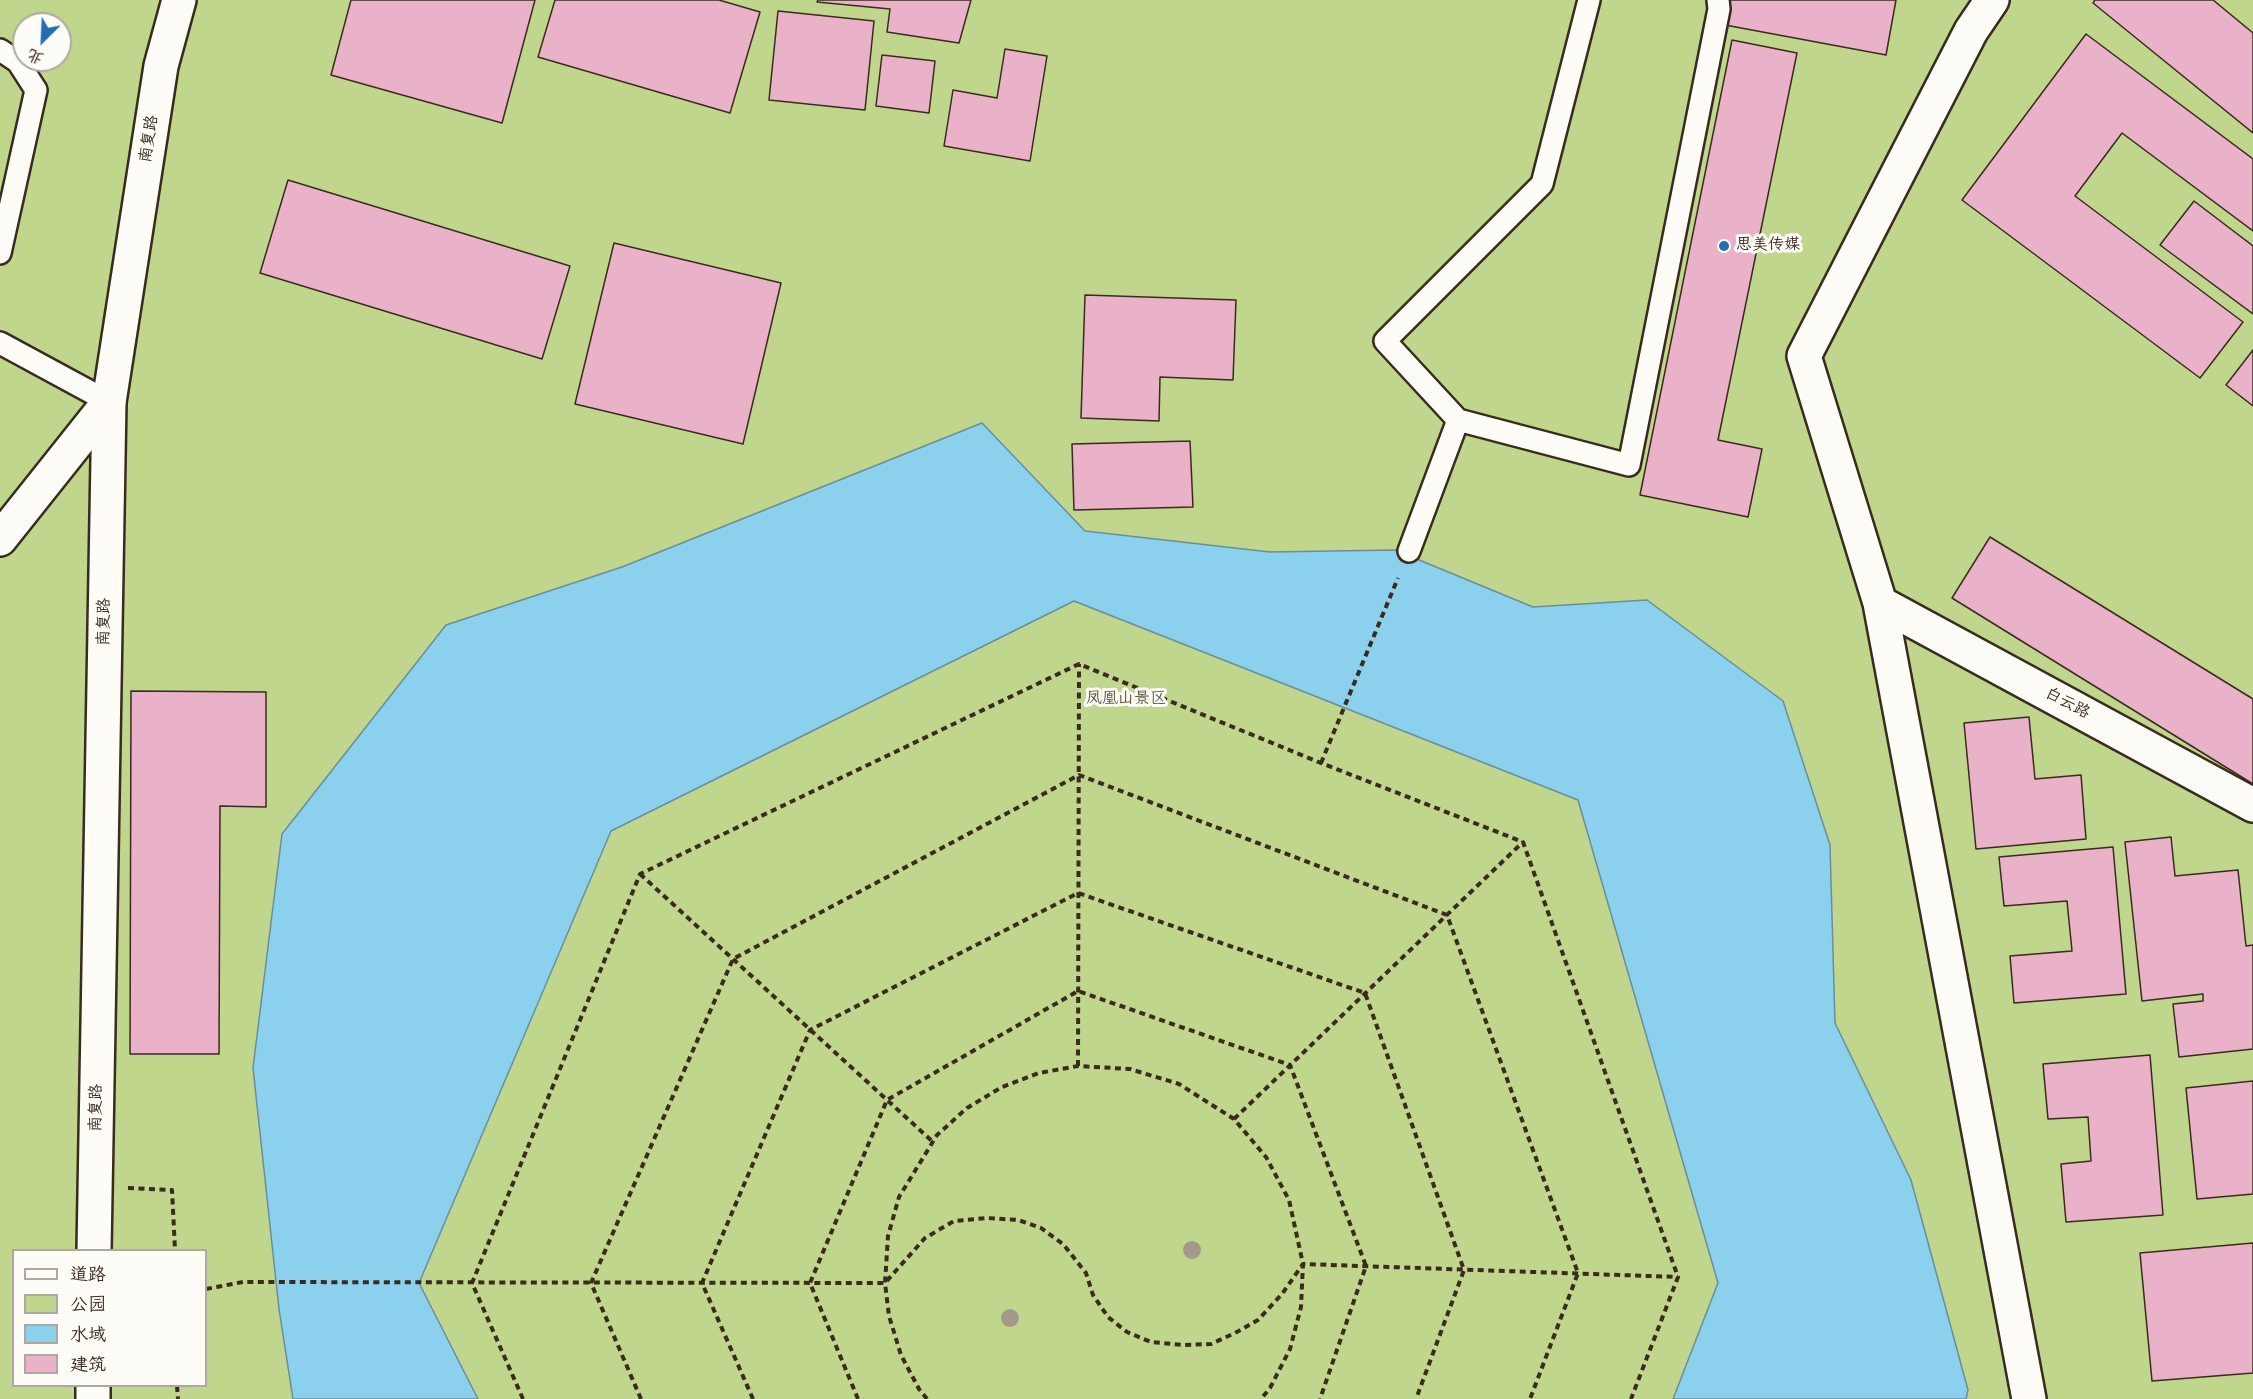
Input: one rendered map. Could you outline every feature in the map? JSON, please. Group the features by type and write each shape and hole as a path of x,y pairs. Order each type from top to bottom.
{"street":[{"name":"南复路","path":"94,1249 109,402 161,66 179,0"},
{"path":"1992,0 1971,31 1804,356 1880,603 2029,1399"},
{"path":"0,539 109,402"},
{"name":"白云路","path":"1880,603 2253,806"}],"lane":[{"path":"1589,0 1542,184 1384,341 1458,420 1629,465 1719,9 1718,0"},
{"path":"0,50 18,62 36,90 0,253"},
{"path":"0,343 109,402"},
{"path":"1409,551 1458,420"}],"path":[{"path":"1321,763 1409,551"},
{"path":"1078,1066 1079,664"},
{"path":"523,1399 472,1283 640,874 1079,664 1321,763 1523,842 1678,1277 1631,1399"},
{"path":"641,1399 591,1283 733,960 1079,775 1447,915 1578,1273 1530,1399"},
{"path":"1234,1119 1523,842"},
{"path":"640,874 933,1142"},
{"path":"753,1399 702,1283 810,1030 1078,893 1365,993"},
{"path":"858,1399 810,1283 887,1100 1078,991 1290,1065"},
{"path":"1365,993 1464,1270 1416,1399"},
{"path":"1290,1065 1366,1266 1320,1399"},
{"path":"927,1399 919,1389 901,1354 889,1316 885,1283 888,1236 899,1197 938,1135 967,1108 1002,1087 1039,1073 1078,1066 1130,1069 1179,1084 1234,1119 1266,1157 1289,1200 1303,1264 1301,1307 1290,1349 1270,1388 1261,1399"},
{"path":"95,1186 172,1190 175,1249"},
{"path":"207,1289 243,1281 885,1283 925,1238 954,1221 987,1218 1018,1220 1041,1228 1063,1244 1086,1273 1093,1295 1108,1317 1127,1332 1151,1342 1183,1345 1211,1344 1258,1320 1282,1294 1303,1264"},
{"path":"1303,1264 1678,1277"}],"green space":[{"name":"凤凰山景区","path":"0,0 2253,0 2253,1399 0,1399"}],"water":[{"path":"982,423 1085,531 1270,552 1395,550 1533,607 1647,600 1783,701 1830,845 1835,1023 1911,1180 1968,1390 1966,1399 1673,1399 1718,1283 1578,800 1074,601 611,831 419,1283 478,1399 293,1399 279,1309 253,1068 282,834 446,625 622,567"}],"building":[{"path":"351,0 535,0 502,123 331,75"},
{"path":"555,0 719,0 760,12 730,113 538,57"},
{"path":"818,0 971,0 959,43 887,32 890,9 817,2"},
{"path":"1729,0 1896,0 1886,55 1725,25"},
{"path":"2095,0 2213,0 2253,33 2253,133 2093,3"},
{"path":"778,11 874,21 865,110 769,100"},
{"path":"2086,34 2253,159 2253,231 2122,133 2075,196 2243,322 2200,378 1962,200"},
{"name":"思美传媒","path":"1732,40 1797,53 1718,440 1762,449 1748,517 1640,495"},
{"path":"1005,49 1047,56 1030,161 944,146 953,90 997,98"},
{"path":"882,55 935,61 929,113 876,106"},
{"path":"288,180 570,266 542,359 260,273"},
{"path":"2194,201 2253,246 2253,314 2160,245"},
{"path":"614,243 781,283 743,444 575,404"},
{"path":"1085,295 1236,300 1233,380 1160,377 1159,421 1081,418"},
{"path":"2253,350 2253,406 2226,385"},
{"path":"1190,441 1193,507 1074,510 1072,444"},
{"path":"1990,537 2253,699 2253,784 1952,598"},
{"path":"131,691 266,692 266,807 220,806 219,1054 130,1054"},
{"path":"2029,717 2035,779 2081,775 2086,839 1976,849 1964,723"},
{"path":"2171,837 2175,876 2238,870 2246,946 2253,945 2253,1049 2179,1057 2173,1004 2203,1001 2203,994 2142,1001 2125,842"},
{"path":"2113,847 2126,994 2014,1003 2010,956 2072,951 2067,901 2004,906 1999,857"},
{"path":"2150,1055 2163,1215 2066,1222 2061,1164 2091,1161 2088,1117 2048,1119 2043,1064"},
{"path":"2253,1081 2253,1194 2197,1199 2186,1088"},
{"path":"2253,1243 2253,1373 2152,1381 2140,1253"}],"place":[{"name":"思美传媒","path":"1724,246"}]}
